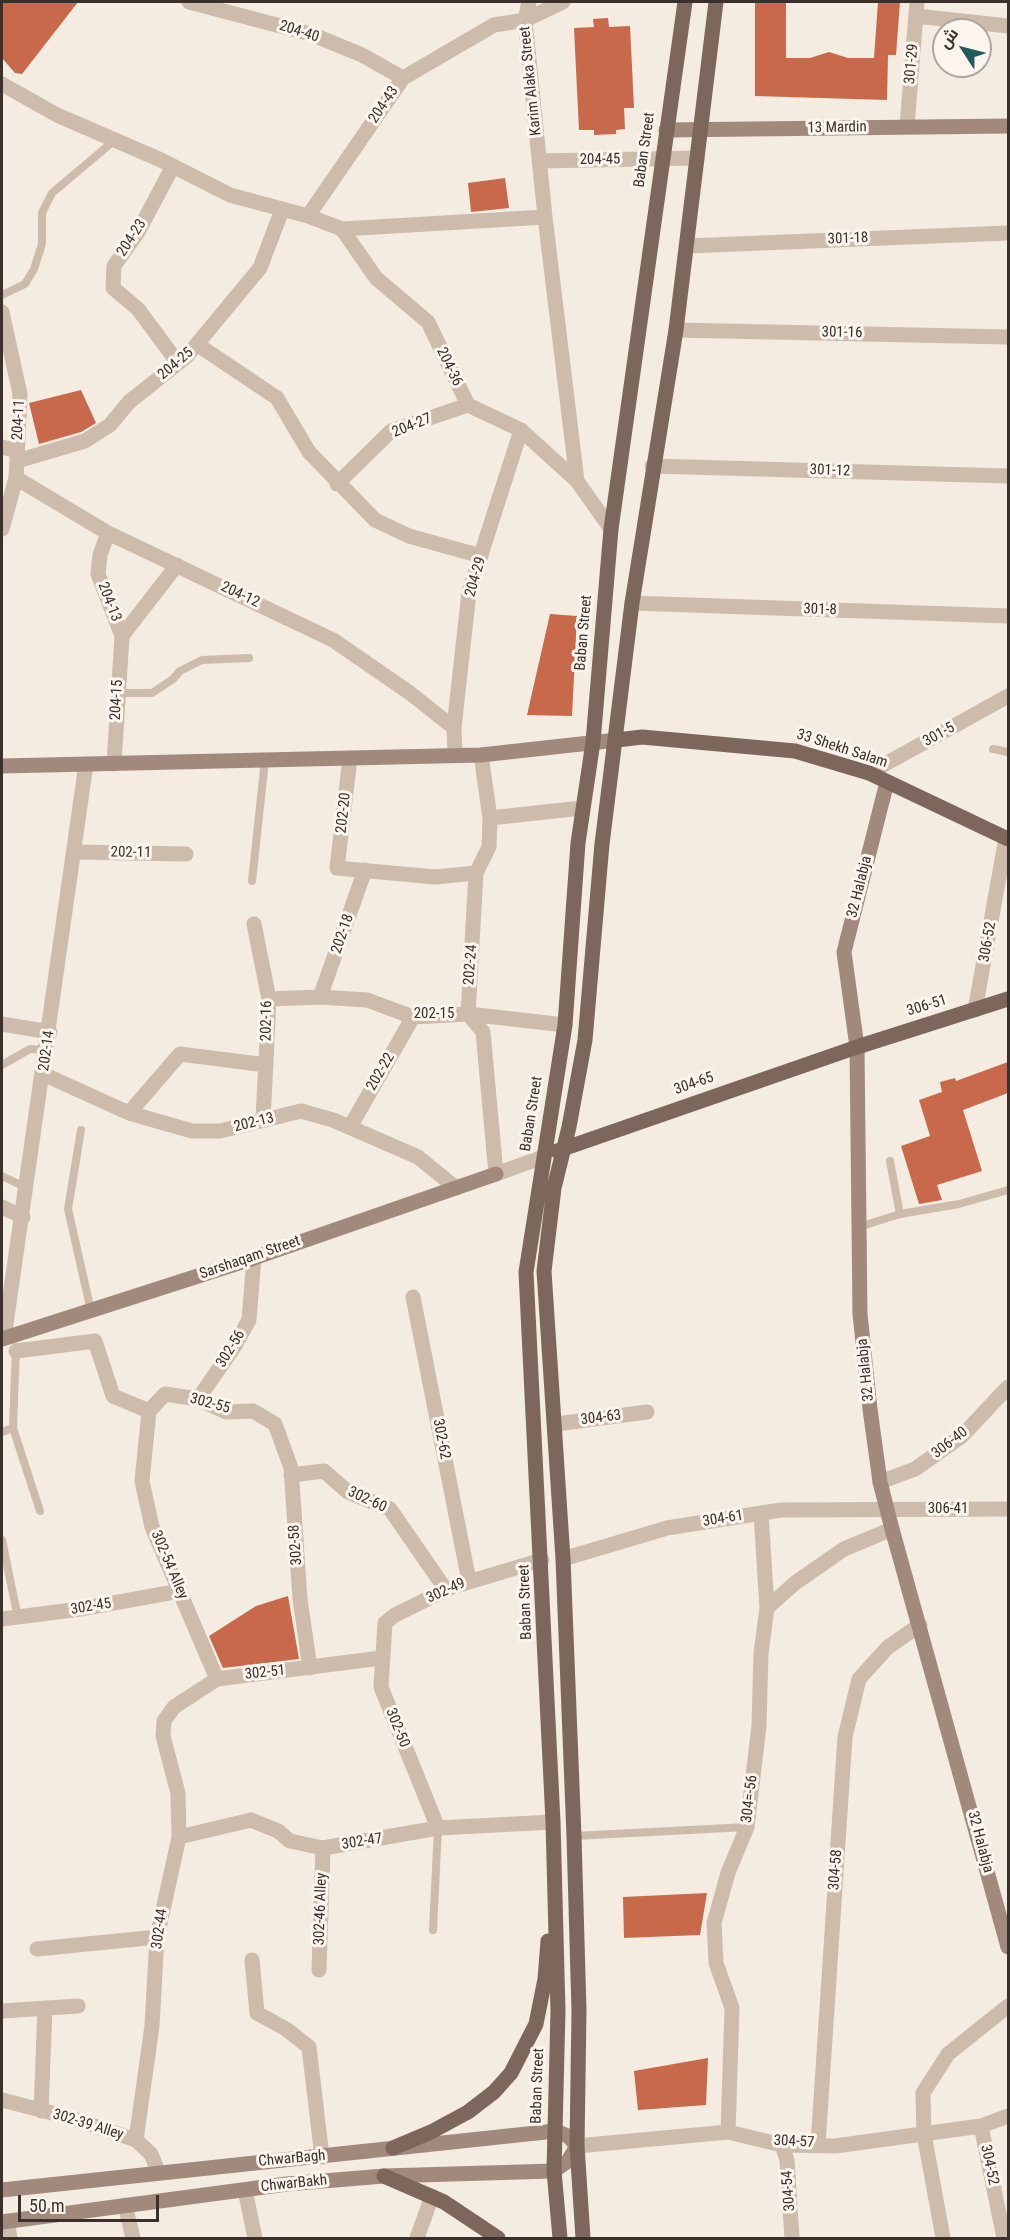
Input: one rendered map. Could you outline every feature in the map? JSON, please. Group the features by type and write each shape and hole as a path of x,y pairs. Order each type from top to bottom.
{"main road":[{"name":"Baban Street","path":"560,2238 554,2170 558,2011 553,1822 542,1560 526,1272 564,1025 582,808 593,742 611,529 685,2"},
{"path":"583,2238 577,2146 579,2011 563,1559 556,1424 543,1271 554,1188 585,1040 602,844 632,603 652,466 676,330 716,2"},
{"name":"33 Shekh Salam","path":"616,740 642,737 795,751 869,773 1007,839"},
{"name":"306-51","path":"857,1047 1008,999"},
{"name":"304-65","path":"543,1157 563,1148 857,1047"},
{"path":"393,2148 444,2126 482,2102 511,2073 525,2050 536,2024 545,1978 553,1851"},
{"path":"384,2176 457,2209 498,2238"}],"street":[{"name":"204-40","path":"189,2 311,34 362,55 403,78"},
{"name":"Karim Alaka Street","path":"529,2 525,20 545,217 577,481"},
{"path":"525,20 563,2"},
{"path":"917,9 1008,26"},
{"name":"301-29","path":"907,126 917,9"},
{"name":"204-43","path":"308,216 403,78 494,25 525,20"},
{"path":"2,84 57,115 173,166 230,195 308,216 342,229 545,217"},
{"name":"13 Mardin","path":"666,130 1008,126"},
{"name":"204-45","path":"540,161 697,158"},
{"name":"204-23","path":"173,166 138,232 114,266 113,288 138,309 178,363"},
{"name":"204-25","path":"17,456 85,441 110,425 129,402 198,345 260,268 282,210"},
{"name":"204-36","path":"342,229 376,278 428,322 468,405"},
{"name":"301-18","path":"687,246 1008,233"},
{"name":"204-11","path":"2,312 20,394 16,478 2,529"},
{"name":"301-16","path":"676,330 1008,337"},
{"path":"198,345 277,398 309,452 337,484 375,520 409,536 481,556"},
{"path":"468,405 521,430 577,481 611,529"},
{"name":"204-27","path":"337,484 391,431 468,405"},
{"name":"204-29","path":"455,755 453,728 470,592 521,430"},
{"path":"2,447 17,456"},
{"name":"301-12","path":"652,466 1008,476"},
{"name":"204-12","path":"16,478 108,533 333,640 410,693 453,728"},
{"name":"204-13","path":"108,533 100,555 98,574 122,636"},
{"path":"122,636 177,565"},
{"name":"301-8","path":"632,603 1008,616"},
{"name":"204-15","path":"114,764 122,636"},
{"name":"301-5","path":"869,773 1008,696"},
{"path":"2,766 481,755 616,740"},
{"name":"202-24","path":"468,1014 476,873 489,847 490,818 481,755"},
{"name":"202-20","path":"350,758 338,868 365,870"},
{"name":"202-14","path":"7,1337 76,852 86,764"},
{"name":"32 Halabja","path":"887,782 844,952 857,1047 860,1314 880,1482 1008,1947"},
{"path":"490,818 582,808"},
{"name":"306-52","path":"975,1010 1007,839"},
{"name":"202-11","path":"76,852 186,854"},
{"path":"365,870 435,877 476,873"},
{"name":"202-18","path":"320,997 365,870"},
{"name":"202-16","path":"254,924 268,999 263,1120"},
{"name":"202-15","path":"268,999 320,997 367,1000 413,1017 468,1014 564,1025"},
{"path":"468,1014 483,1032 496,1174 543,1157"},
{"name":"202-22","path":"350,1127 413,1017"},
{"path":"2,1024 50,1032"},
{"path":"129,1113 180,1054 266,1065"},
{"name":"202-13","path":"44,1074 129,1113 192,1131 220,1131 301,1111 350,1127 418,1158 456,1188"},
{"name":"Sarshaqam Street","path":"7,1337 254,1258 496,1174"},
{"path":"2,1207 23,1217"},
{"name":"302-56","path":"198,1399 234,1347 249,1320 254,1258"},
{"name":"302-62","path":"413,1297 469,1581"},
{"path":"16,1352 95,1341 113,1396 149,1411"},
{"name":"306-40","path":"880,1482 915,1469 962,1436 1008,1387"},
{"name":"302-55","path":"149,1411 165,1394 198,1399 226,1412 253,1411 275,1424"},
{"name":"302-54 Alley","path":"149,1411 142,1481 152,1527 217,1679"},
{"name":"304-63","path":"556,1424 647,1412"},
{"name":"302-58","path":"275,1424 291,1475 300,1599 310,1668"},
{"name":"302-60","path":"291,1475 324,1471 348,1492 390,1509 446,1590"},
{"name":"306-41","path":"888,1510 1008,1509"},
{"name":"304-61","path":"563,1559 667,1528 780,1510 888,1510"},
{"name":"304=-56","path":"728,2132 732,2008 716,1963 714,1923 728,1873 747,1827 759,1726 761,1653 767,1608 761,1513"},
{"path":"767,1608 795,1582 844,1549 892,1529"},
{"name":"302-49","path":"385,1623 395,1615 446,1590 510,1567 542,1560"},
{"name":"302-45","path":"2,1619 180,1591"},
{"name":"302-50","path":"385,1623 381,1658 381,1687 438,1828"},
{"name":"304-58","path":"818,2144 845,1737 860,1680 888,1647 920,1626"},
{"name":"302-51","path":"164,1721 174,1707 217,1679 381,1658"},
{"name":"302-44","path":"136,2140 152,2026 158,1937 179,1837 178,1793 163,1736 164,1721"},
{"name":"302-47","path":"179,1837 251,1820 278,1831 290,1841 323,1848 438,1828 553,1822"},
{"name":"302-46 Alley","path":"319,1970 323,1848"},
{"path":"37,1949 158,1937"},
{"path":"252,1960 257,2013 286,2029 309,2046 322,2157"},
{"path":"2,2011 78,2006"},
{"path":"943,2238 924,2134 923,2093 932,2075 948,2054 967,2036 1008,2006"},
{"path":"41,2110 45,2008"},
{"name":"302-39 Alley","path":"2,2100 136,2140 151,2154 158,2171"},
{"name":"304-57","path":"577,2146 728,2132 782,2145 835,2146 981,2126 1008,2116"},
{"name":"304-52","path":"981,2126 1004,2238"},
{"path":"554,2170 568,2161 577,2146 568,2136 555,2131"},
{"name":"ChwarBagh","path":"2,2190 158,2171 322,2157 555,2131"},
{"name":"304-54","path":"782,2145 787,2160 792,2238"},
{"name":"ChwarBakh","path":"4,2222 245,2190 384,2176 554,2170"},
{"path":"245,2190 255,2238"},
{"path":"417,2238 432,2196"},
{"path":"125,2205 133,2238"},
{"path":"4,2222 10,2238"}],"lane":[{"path":"2,295 25,284 34,269 42,244 42,213 52,193 115,140"},
{"path":"117,693 152,693 173,679 180,671 202,660 249,658"},
{"path":"993,749 1008,752"},
{"path":"252,881 265,760"},
{"path":"2,1065 30,1049 47,1050"},
{"path":"81,1130 68,1209 91,1311"},
{"path":"890,1161 900,1214"},
{"path":"2,1176 27,1188"},
{"path":"859,1227 900,1214 959,1204 1008,1190"},
{"path":"7,1337 16,1352 13,1428 40,1511"},
{"path":"2,1432 13,1428"},
{"path":"2,1540 18,1618"},
{"path":"574,1836 747,1827"},
{"path":"434,1930 438,1828"}],"building":[{"path":"2,2 78,2 22,74 15,73 2,58"},
{"path":"755,2 786,2 786,58 810,58 829,52 848,58 874,58 878,2 900,2 896,55 888,55 887,100 755,96"},
{"path":"608,18 609,27 630,26 634,108 624,108 625,129 616,130 616,134 594,135 594,130 579,130 574,28 594,27 593,19"},
{"path":"505,178 509,208 471,212 468,183"},
{"path":"81,390 96,423 81,432 39,444 29,403"},
{"path":"550,614 577,616 572,716 527,715"},
{"path":"1008,1062 1008,1093 963,1110 982,1171 937,1185 942,1200 919,1204 901,1146 930,1136 919,1100 942,1092 940,1082 955,1078 956,1081"},
{"path":"288,1596 299,1659 223,1668 209,1636 256,1606"},
{"path":"707,1893 700,1935 624,1938 623,1897"},
{"path":"708,2058 706,2105 638,2110 634,2071"}]}
